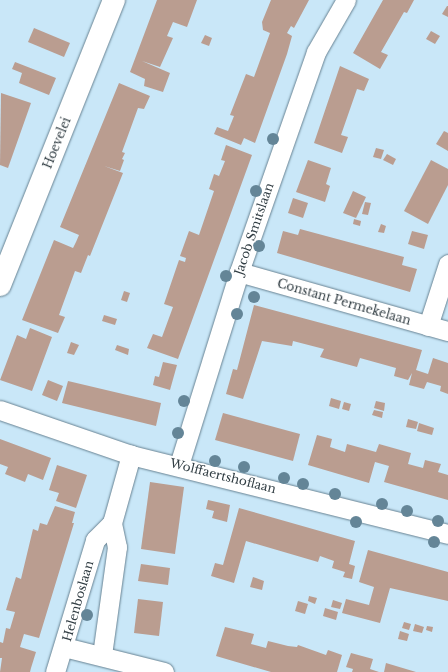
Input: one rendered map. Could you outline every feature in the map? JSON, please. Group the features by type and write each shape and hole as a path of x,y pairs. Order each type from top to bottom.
{"street":[{"name":"Hoevelei","path":"0,285 114,0"},
{"name":"Jacob Smitslaan","path":"178,465 239,272 316,52 346,0"},
{"path":"428,326 448,264"},
{"name":"Constant Permekelaan","path":"239,272 448,331"},
{"name":"Wolffaertshoflaan","path":"0,410 131,454 448,534"},
{"path":"102,655 117,547 112,524 131,454"},
{"name":"Helenboslaan","path":"112,524 95,540 64,647 102,655 164,672"},
{"path":"55,672 64,647"}],"building":[{"path":"157,0 197,0 187,27 173,22 167,36 173,38 160,67 142,61 170,73 163,92 144,86 145,79 130,72"},
{"path":"271,0 309,0 294,28 291,26 287,33 292,36 287,54 255,143 244,138 241,145 214,134 217,127 228,131 234,116 230,115 246,74 254,77 270,33 263,30 262,22"},
{"path":"383,0 414,0 407,13 404,12 381,52 388,55 380,69 353,53"},
{"path":"448,6 448,17 442,14"},
{"path":"34,28 70,43 64,57 28,42"},
{"path":"431,31 440,36 435,44 426,39"},
{"path":"205,35 212,38 209,46 201,43"},
{"path":"15,62 56,78 49,95 19,83 22,73 12,69"},
{"path":"340,66 369,79 364,91 357,89 341,135 348,137 342,153 314,143"},
{"path":"119,83 150,96 144,109 138,108 122,152 125,153 122,159 124,160 120,171 104,166 123,173 90,256 88,255 81,273 75,271 59,315 65,317 58,333 22,320 54,240 73,248 79,235 60,227"},
{"path":"1,93 31,103 8,168 0,165"},
{"path":"444,131 448,133 448,151 436,144"},
{"path":"226,145 252,155 178,359 147,348 153,334 162,337 173,307 164,304 179,260 185,262 186,258 180,256 189,231 199,235 214,191 209,189 214,174 219,176 225,161 221,160"},
{"path":"376,148 384,150 381,159 373,157"},
{"path":"387,154 396,159 393,165 383,160"},
{"path":"308,160 331,168 326,184 330,186 325,202 296,192"},
{"path":"431,160 448,169 448,185 428,224 404,211"},
{"path":"353,191 366,197 356,218 343,213"},
{"path":"293,198 308,203 303,218 288,213"},
{"path":"365,202 371,203 368,215 362,214"},
{"path":"354,219 361,221 360,226 353,224"},
{"path":"381,224 386,226 384,233 378,232"},
{"path":"300,229 404,257 402,265 417,269 410,292 277,253 283,231 298,235"},
{"path":"412,231 428,235 424,249 408,244"},
{"path":"124,291 130,293 127,302 121,300"},
{"path":"254,305 422,350 416,370 428,374 433,358 448,363 448,394 440,391 441,386 427,382 424,389 409,385 412,373 408,380 394,376 396,368 360,358 357,367 320,357 324,349 293,341 292,346 262,341 243,399 226,394 233,369 237,370"},
{"path":"104,315 117,319 115,325 102,321"},
{"path":"30,328 52,337 32,391 0,380 17,335 26,339"},
{"path":"71,342 79,345 74,355 67,353"},
{"path":"117,345 129,349 128,355 115,350"},
{"path":"163,362 177,365 170,390 153,385 155,376 159,377"},
{"path":"48,380 63,386 57,401 42,395"},
{"path":"68,381 161,403 156,426 62,403"},
{"path":"331,398 341,401 339,409 329,406"},
{"path":"376,401 385,403 384,411 374,408"},
{"path":"344,402 351,404 349,411 342,409"},
{"path":"374,410 383,412 382,418 372,415"},
{"path":"223,413 300,434 293,461 215,440"},
{"path":"408,419 418,422 416,429 406,427"},
{"path":"419,423 434,428 432,435 417,431"},
{"path":"317,435 332,439 330,447 345,452 347,444 376,452 379,444 411,453 408,464 423,468 425,460 441,464 438,472 448,475 448,500 384,482 389,466 375,462 369,483 308,465"},
{"path":"0,439 51,458 43,480 28,474 25,482 5,474 8,467 0,464"},
{"path":"57,465 87,475 76,508 56,501 59,493 49,490"},
{"path":"150,482 184,487 175,554 141,549"},
{"path":"208,500 230,505 227,522 212,518 214,511 206,509"},
{"path":"55,506 75,512 72,523 74,523 39,638 24,634 20,647 36,652 30,672 0,672 2,658 0,658 0,642 3,643 6,628 10,629 15,612 6,610 16,577 21,579 33,529 38,531 40,523 47,525"},
{"path":"239,508 355,541 349,564 355,566 352,579 343,577 345,572 332,568 334,561 320,556 318,562 246,541 234,583 211,576 215,563 223,565"},
{"path":"368,550 448,572 448,601 390,588 380,623 342,613 346,599 369,605 374,587 359,582"},
{"path":"141,564 170,568 168,585 138,581"},
{"path":"253,577 264,581 262,590 250,587"},
{"path":"309,596 317,598 315,604 308,601"},
{"path":"138,599 163,602 159,636 134,633"},
{"path":"333,600 342,603 340,609 331,607"},
{"path":"298,601 308,604 305,614 295,611"},
{"path":"325,608 338,612 336,620 323,616"},
{"path":"404,622 411,624 409,630 402,628"},
{"path":"415,624 424,627 422,633 413,631"},
{"path":"427,626 433,627 432,632 426,630"},
{"path":"225,627 254,634 251,644 266,648 268,641 288,646 297,647 298,645 326,655 328,650 342,655 337,672 271,672 216,656"},
{"path":"400,631 409,634 407,641 398,639"},
{"path":"351,653 373,659 370,669 379,672 352,672 353,669 346,667"},
{"path":"386,663 416,672 384,672"}]}
